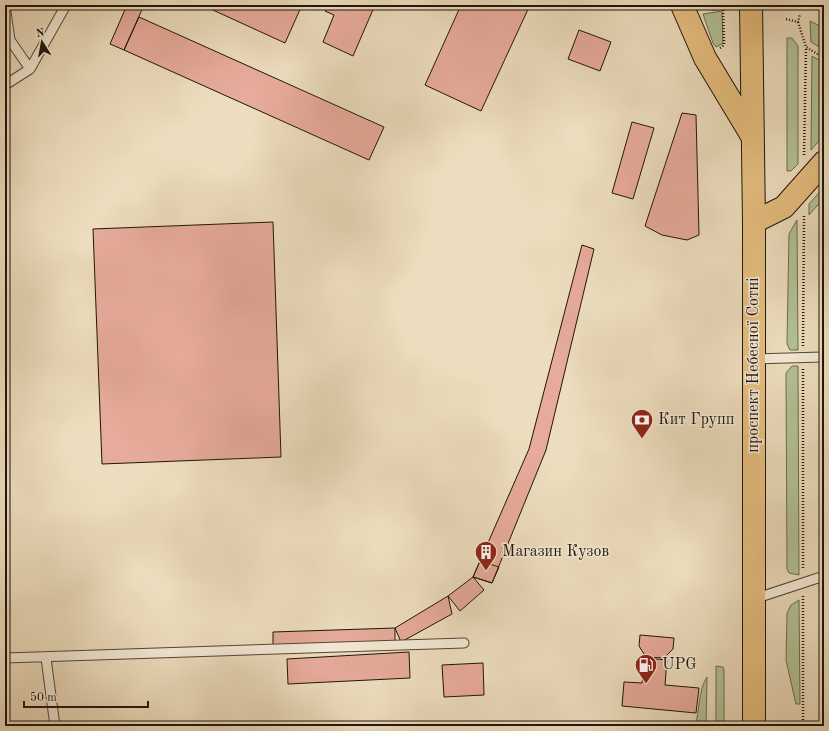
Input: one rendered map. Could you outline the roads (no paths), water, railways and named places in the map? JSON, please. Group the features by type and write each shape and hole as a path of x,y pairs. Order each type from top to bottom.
{"main road":[{"path":"682,5 705,58 753,137"},
{"name":"проспект Небесної Сотні","path":"751,5 754,222 754,726"},
{"path":"754,222 784,207 814,159"}],"lane":[{"path":"5,5 10,40 30,69"},
{"path":"5,85 30,69 66,5"},
{"path":"754,360 822,357"},
{"path":"754,599 824,576"},
{"path":"5,658 46,658 464,643"},
{"path":"46,658 56,726"}],"place":[{"name":"Кит Групп","path":"642,440"},
{"name":"Магазин Кузов","path":"486,572"},
{"name":"UPG","path":"646,684"}]}
